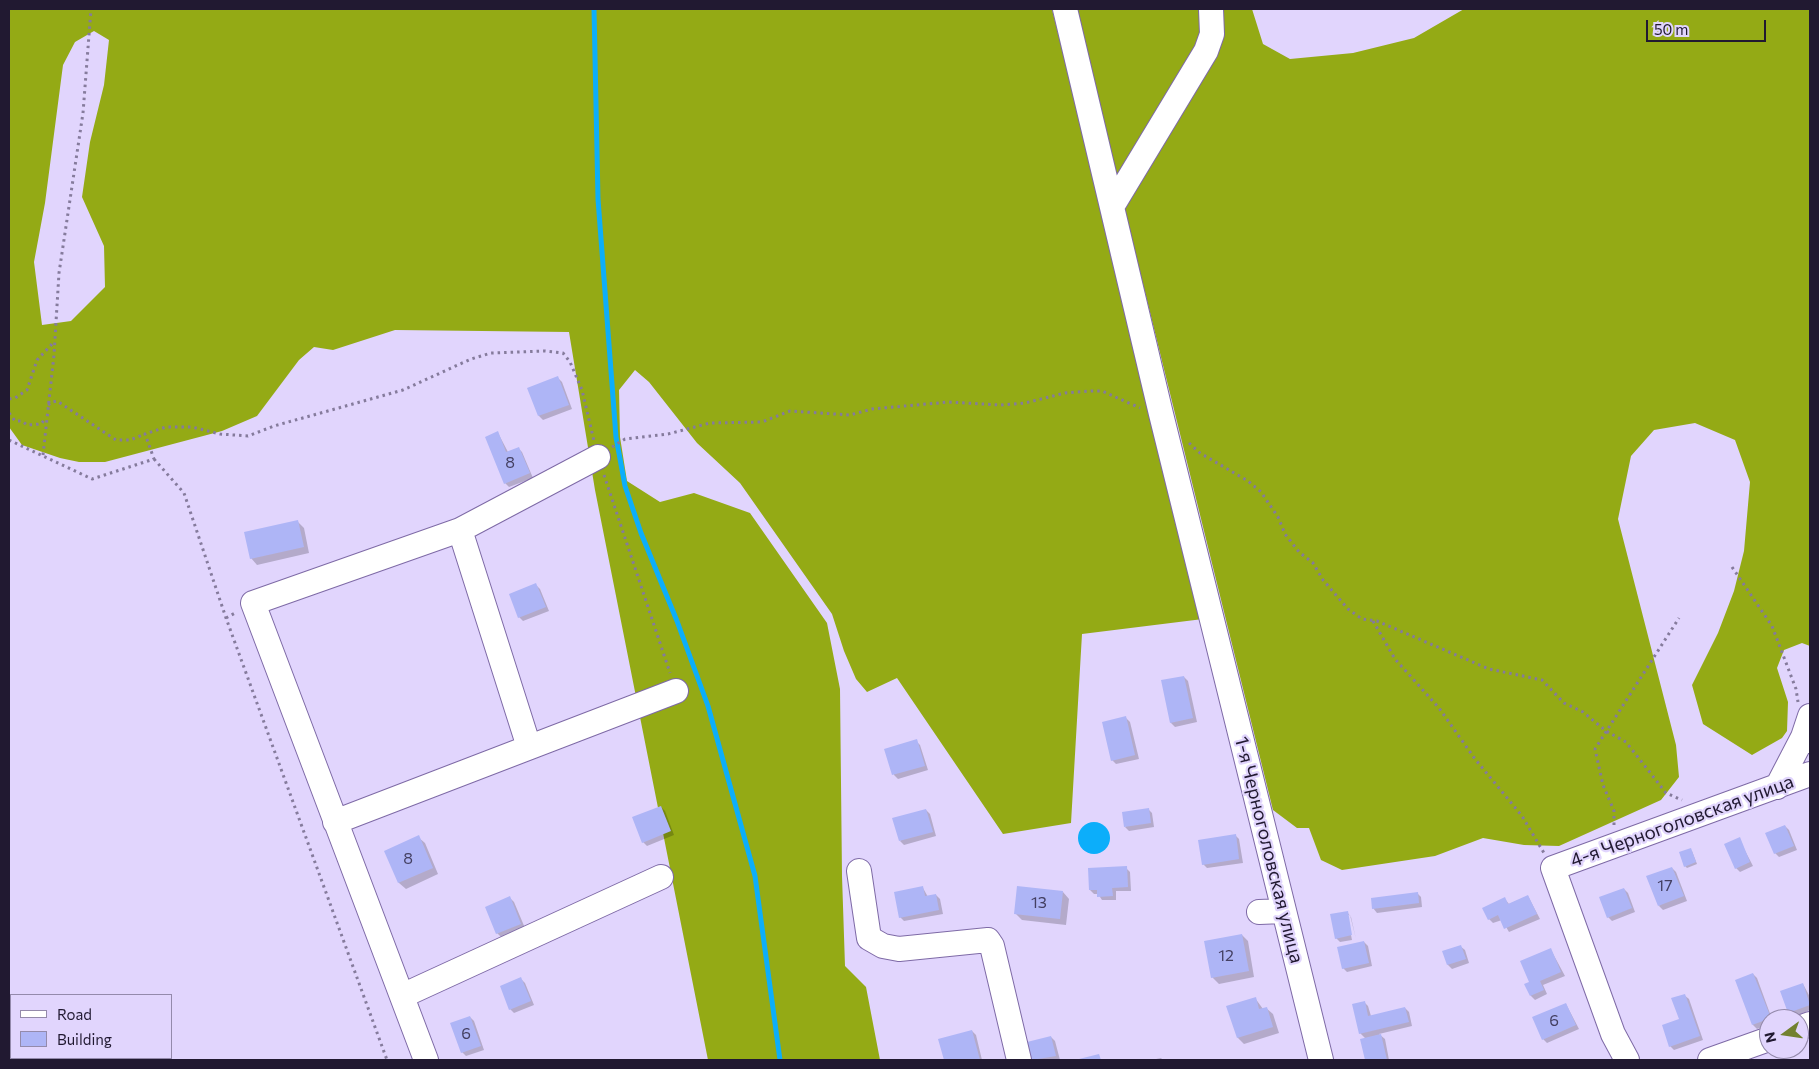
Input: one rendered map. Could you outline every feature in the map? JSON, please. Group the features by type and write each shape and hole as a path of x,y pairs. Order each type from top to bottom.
{"street":[{"name":"1-я Черноголовская улица","path":"1064,9 1113,205 1161,414 1219,640 1321,1060"},
{"path":"1113,205 1206,51 1212,34 1211,9"},
{"path":"426,1060 253,603 460,530 598,457"},
{"path":"460,530 529,747"},
{"path":"336,822 676,690"},
{"path":"1777,787 1805,726"},
{"name":"4-я Черноголовская улица","path":"1554,868 1810,774"},
{"path":"1554,868 1613,1034 1627,1060"},
{"path":"859,871 870,938 883,946 899,950 988,940 992,946 1019,1060"},
{"path":"402,996 662,878"},
{"path":"1259,912 1284,911"},
{"path":"1710,1060 1759,1043"}],"path":[{"path":"44,455 46,418 55,342 59,273 83,113 91,9"},
{"path":"9,399 15,398 27,390 38,360 55,342"},
{"path":"48,405 52,402 57,402 116,440 130,440 172,425 198,428 229,436 248,436 274,426 403,390 471,359 491,353 563,352 570,362 582,390 598,457 676,690"},
{"path":"598,457 603,456 616,443 625,439 668,434 710,424 762,422 790,411 850,415 872,409 949,402 1001,405 1025,403 1065,393 1102,391 1143,410 1161,414"},
{"path":"9,413 15,421 22,421 27,425 41,424 46,418"},
{"path":"145,434 154,459 184,493 226,618 387,1060"},
{"path":"9,440 92,479 154,459"},
{"path":"1185,440 1200,453 1248,480 1261,492 1278,517 1285,534 1299,552 1312,563 1323,580 1348,609 1362,619 1373,621 1489,669 1542,680 1564,703 1583,712 1606,731 1626,742 1666,793 1690,801"},
{"path":"1732,567 1772,626 1796,689 1805,726"},
{"path":"1607,849 1614,828 1614,811 1603,784 1595,749 1679,618"},
{"path":"1373,621 1395,659 1439,708 1475,759 1522,816 1554,868"}],"green space":[{"path":"9,9 1052,9 1203,619 1082,634 1071,823 1003,834 897,678 867,692 856,679 844,651 832,614 740,483 697,443 649,382 635,370 619,390 620,437 627,481 660,502 694,493 750,513 827,623 840,689 845,966 866,987 880,1060 708,1060 595,490 569,332 395,330 333,350 314,347 299,360 257,416 222,431 105,462 79,462 60,458 22,445 9,427","holes":["94,31 109,40 104,85 90,142 82,197 104,246 105,287 71,321 42,325 34,262 45,203 63,65 75,42"]},
{"path":"1075,9 1252,9 1263,44 1290,59 1353,53 1414,38 1464,9 1810,9 1810,646 1802,643 1784,650 1777,668 1788,702 1787,731 1782,738 1752,755 1703,724 1692,685 1718,633 1734,591 1744,551 1750,482 1735,440 1695,423 1654,430 1631,456 1618,519 1676,745 1679,777 1661,800 1559,846 1524,845 1483,838 1435,856 1342,870 1321,860 1309,828 1297,828 1273,810"}],"water":[{"path":"1094,822 1100,823 1105,827 1109,832 1109,844 1105,849 1100,853 1094,854 1088,853 1083,849 1079,844 1078,838 1079,832 1083,827 1088,823"}],"building":[{"path":"558,376 569,405 538,416 527,388"},
{"path":"498,431 506,452 519,447 530,473 504,484 485,437"},
{"path":"298,520 304,547 250,559 244,532"},
{"path":"536,583 546,607 518,618 509,594"},
{"path":"1184,676 1193,718 1170,723 1161,680"},
{"path":"1126,716 1135,755 1111,761 1102,722"},
{"path":"917,739 925,766 892,775 884,749"},
{"path":"661,806 671,831 642,843 632,817"},
{"path":"1149,808 1151,823 1124,827 1122,812"},
{"path":"926,809 933,832 899,841 892,818"},
{"path":"1785,825 1794,846 1774,854 1765,833"},
{"path":"1236,834 1239,859 1202,865 1198,840"},
{"path":"419,835 433,868 398,883 384,851"},
{"path":"1740,837 1750,862 1735,869 1724,844"},
{"path":"1691,848 1696,862 1684,867 1679,852"},
{"path":"1127,866 1128,887 1112,888 1113,896 1097,897 1097,890 1089,890 1088,868"},
{"path":"1672,867 1684,896 1658,906 1646,876"},
{"path":"923,886 925,896 936,894 939,910 899,918 894,892"},
{"path":"1017,886 1063,891 1060,919 1014,914"},
{"path":"1624,888 1632,908 1607,918 1599,897"},
{"path":"1418,892 1419,903 1372,909 1371,898"},
{"path":"1528,895 1537,914 1504,929 1498,915 1488,920 1482,908 1505,897 1508,904"},
{"path":"510,896 521,924 496,934 485,907"},
{"path":"1348,911 1352,935 1335,939 1330,914"},
{"path":"1242,934 1249,971 1211,978 1204,941"},
{"path":"1364,941 1369,963 1342,969 1337,947"},
{"path":"1461,945 1466,959 1447,965 1442,951"},
{"path":"1551,948 1561,972 1540,981 1544,990 1530,996 1524,984 1529,982 1520,961"},
{"path":"1753,973 1767,1009 1759,1009 1759,1022 1752,1025 1735,980"},
{"path":"521,977 531,1001 509,1010 500,986"},
{"path":"1803,983 1810,1005 1799,1009 1787,1009 1780,991"},
{"path":"1685,994 1700,1036 1669,1047 1662,1025 1679,1019 1671,998"},
{"path":"1256,997 1259,1009 1267,1007 1273,1027 1237,1038 1226,1006"},
{"path":"1365,1001 1368,1016 1405,1007 1409,1022 1359,1034 1352,1004"},
{"path":"1566,1003 1576,1025 1542,1040 1532,1017"},
{"path":"470,1016 481,1046 461,1053 450,1023"},
{"path":"972,1030 980,1060 944,1060 938,1039"},
{"path":"1381,1034 1387,1060 1365,1060 1360,1039"},
{"path":"1051,1036 1056,1056 1032,1060 1027,1042"},
{"path":"1099,1054 1101,1060 1075,1060"}],"waterway":[{"path":"594,9 598,199 616,437 625,486 641,533 677,621 708,706 755,876 780,1060"}]}
